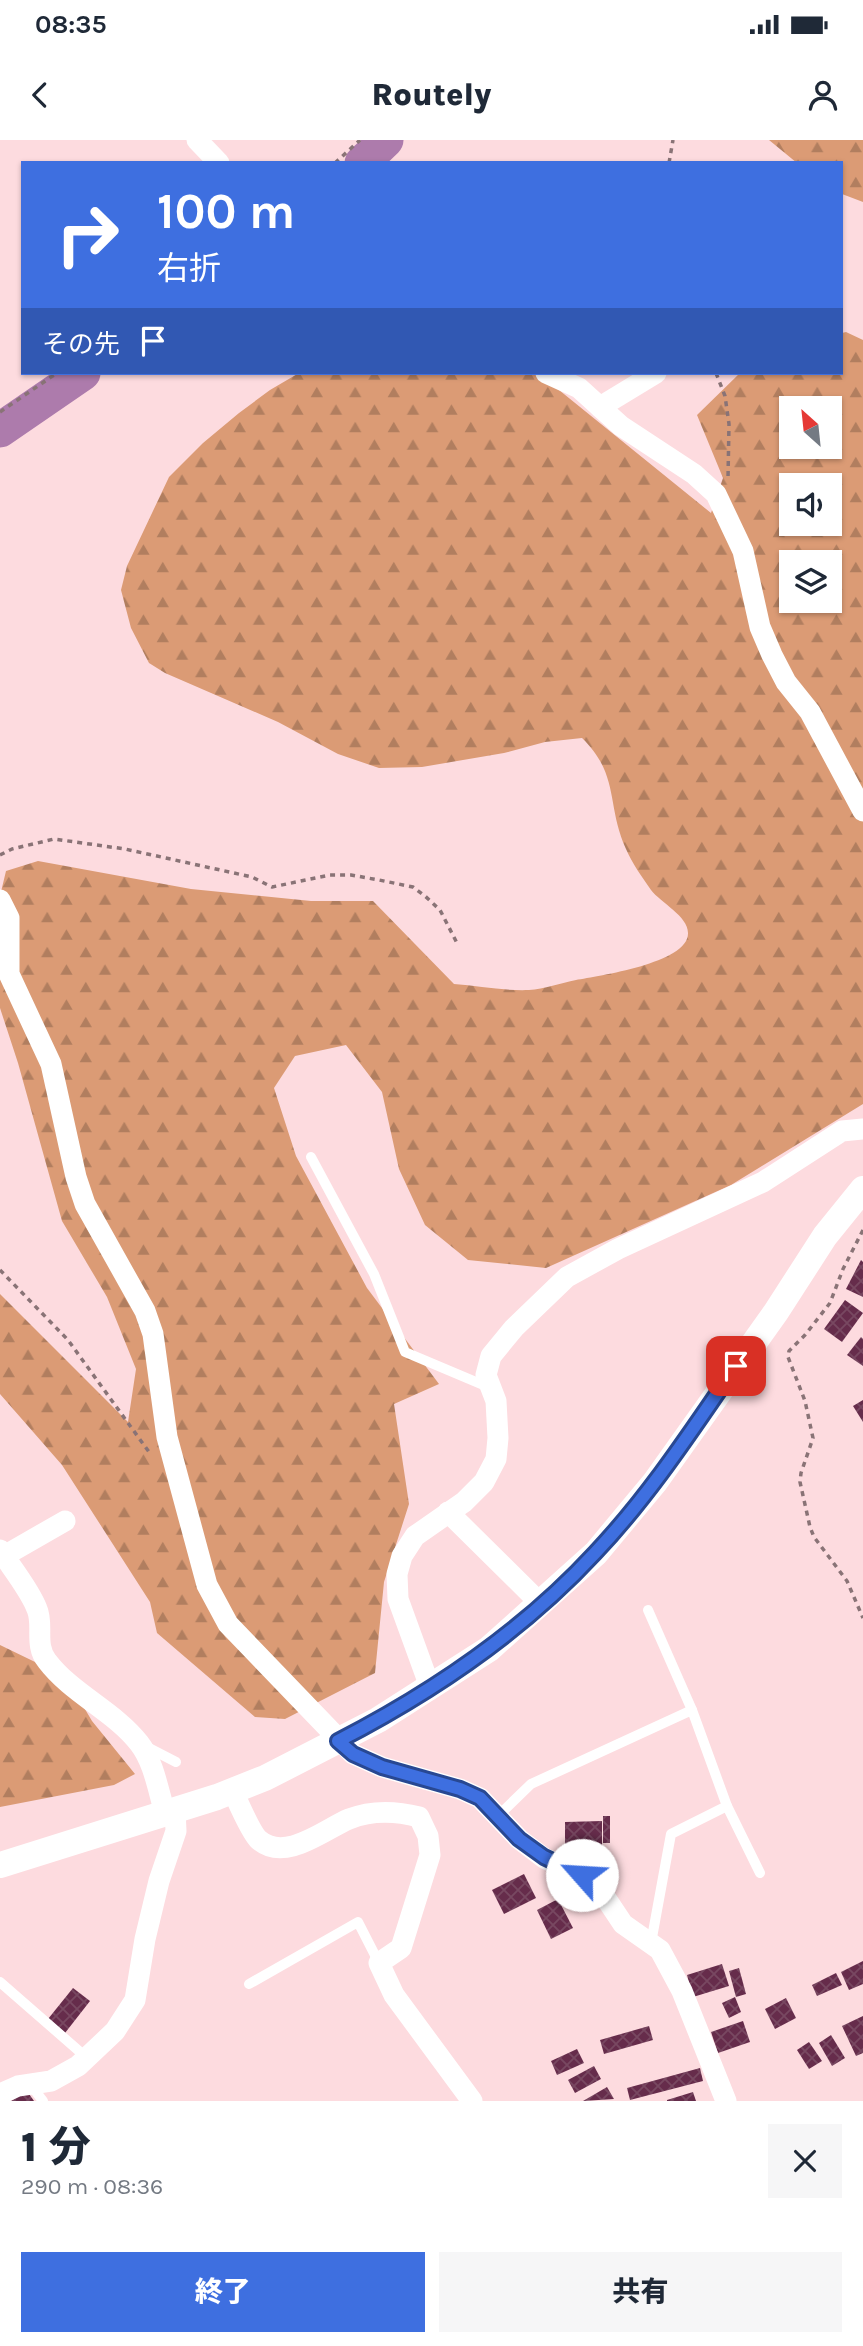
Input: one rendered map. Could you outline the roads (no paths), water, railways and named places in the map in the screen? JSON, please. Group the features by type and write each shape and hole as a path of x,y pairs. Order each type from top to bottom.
{"street":[{"path":"197,140 217,161"},
{"path":"550,375 579,388 621,426 694,474 716,494 743,551 760,627 772,655 786,682 810,712 863,811"},
{"path":"600,407 653,375"},
{"path":"0,900 9,918 9,974 51,1064 76,1177 85,1204 138,1299 153,1334 167,1437 207,1585 228,1624 353,1754 382,1767 460,1789 480,1798 519,1839 544,1857 582,1875 603,1894 623,1924 660,1950 682,1990 726,2101"},
{"path":"430,1687 398,1599 397,1574 402,1556 415,1536 464,1502 484,1482 496,1459 496,1401 486,1375 491,1356 514,1328 567,1277 618,1249 763,1182 842,1131 863,1129"},
{"path":"0,1865 233,1791 378,1720 489,1648 596,1553 654,1482 776,1312 825,1236 863,1189"},
{"path":"448,1512 541,1604"},
{"path":"0,2094 18,2086 36,2093 78,2066 115,2031 135,2000 145,1939 159,1881 176,1831 149,1759 139,1743 45,1660 38,1640 38,1611 2,1553 65,1521"},
{"path":"233,1791 258,1839 274,1847 302,1844 350,1819 379,1812 401,1812 419,1817 428,1836 430,1855 401,1948 379,1963 394,1995 472,2101"}],"lane":[{"path":"311,1157 374,1274 405,1352 491,1388"},
{"path":"648,1609 692,1710 727,1806 760,1873"},
{"path":"499,1815 531,1784 692,1710"},
{"path":"139,1743 176,1762"},
{"path":"651,1943 671,1833 727,1806"},
{"path":"249,1984 358,1923 379,1963"},
{"path":"0,1982 86,2058"}],"waterway":[{"path":"364,161 386,140"},
{"path":"0,430 80,375"}]}
